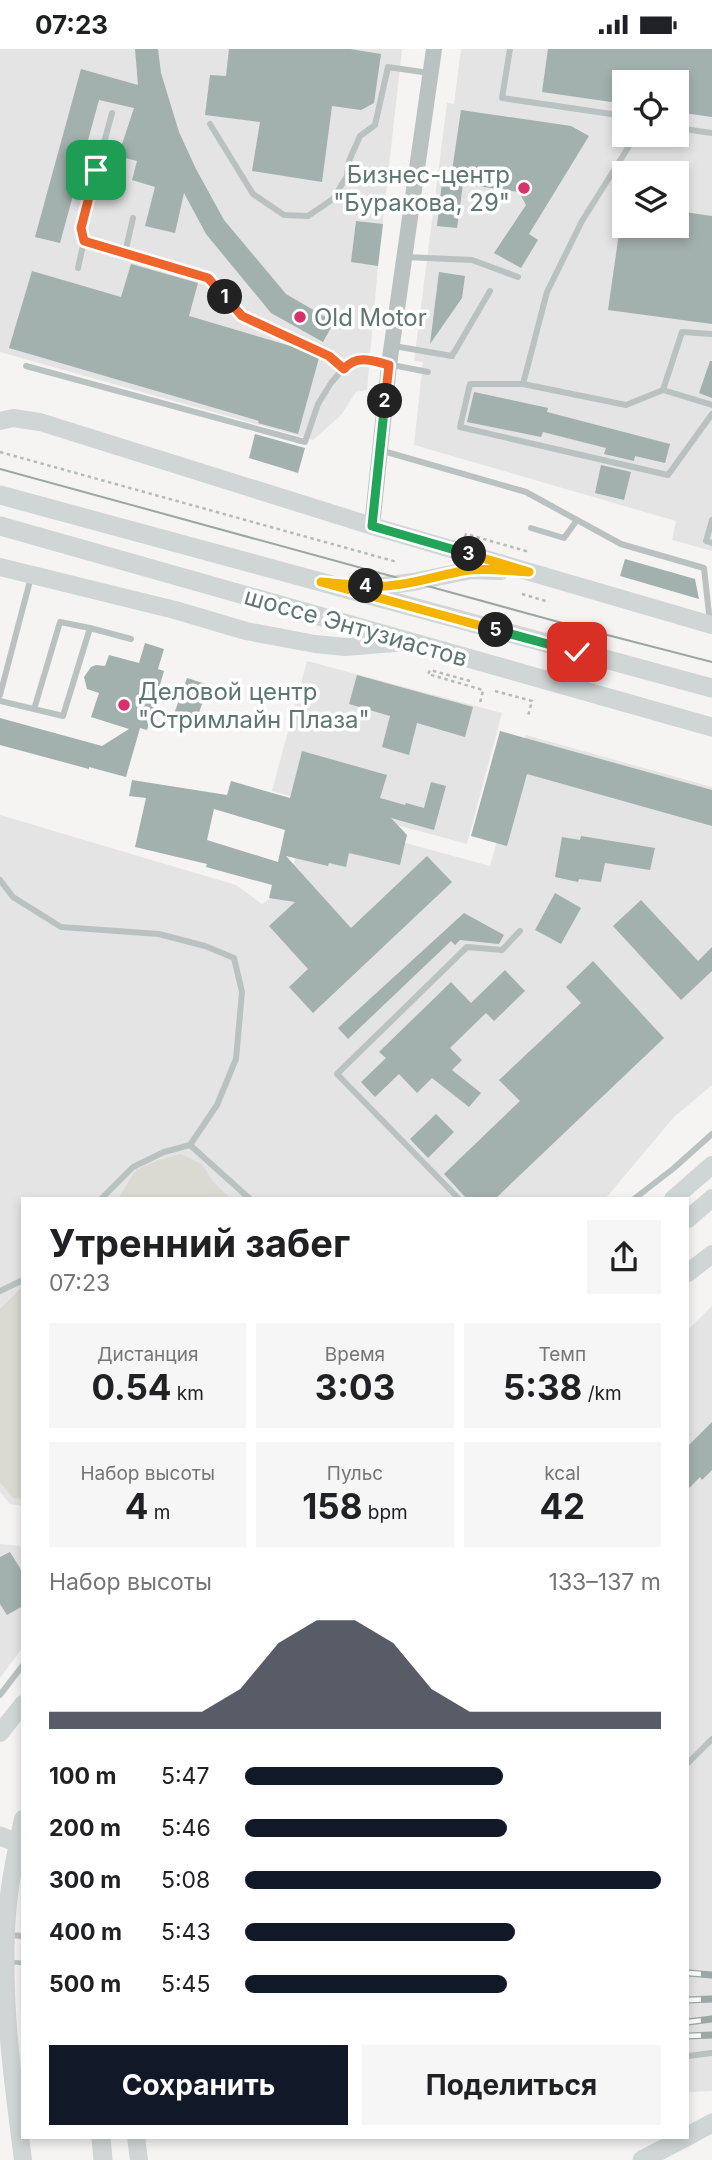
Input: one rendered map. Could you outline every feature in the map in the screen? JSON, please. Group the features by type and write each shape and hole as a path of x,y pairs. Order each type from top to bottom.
{"main road":[{"path":"0,421 13,418 40,422 372,526 711,625"},
{"name":"шоссе Энтузиастов","path":"0,495 712,688"},
{"name":"шоссе Энтузиастов","path":"0,526 712,727"},
{"path":"0,567 175,610 246,631 315,645 345,647 407,642"},
{"path":"321,582 375,587 471,570 529,572"},
{"path":"676,1197 712,1165"},
{"path":"689,1218 712,1198"},
{"path":"689,1272 712,1254"},
{"path":"0,1733 21,1707"},
{"path":"0,1836 19,1851 8,1903 6,1966 10,2055 23,2160"},
{"path":"689,2135 712,2123"},
{"path":"101,2139 103,2160"},
{"path":"136,2139 139,2160"},
{"path":"642,2160 681,2139"}],"street":[{"path":"372,526 389,365 434,49"}],"lane":[{"path":"510,49 502,98 612,114"},
{"path":"210,124 253,194 284,215 309,216 333,199 347,176 349,160 360,136 375,125 388,67 430,73"},
{"path":"78,268 84,241 81,228 112,113"},
{"path":"689,130 712,133"},
{"path":"523,384 547,292 582,221 628,147"},
{"path":"125,253 133,219"},
{"path":"84,241 208,278 242,316 329,356 344,369"},
{"path":"405,257 472,260 518,277"},
{"path":"392,346 452,356 490,291"},
{"path":"663,390 682,332 712,334"},
{"path":"26,366 305,442 318,404 348,363 362,359 429,372"},
{"path":"712,405 663,390 626,405 523,384 470,384 460,427 668,475 712,414"},
{"path":"380,450 526,492 621,544 704,568 711,625"},
{"path":"531,528 564,538 577,520"},
{"path":"712,520 706,541 712,543"},
{"path":"0,695 32,575"},
{"path":"34,706 60,622 131,639"},
{"path":"0,701 63,716 90,628"},
{"path":"0,880 13,897 61,927 159,934 205,946 234,958 242,992 236,1059 217,1105 190,1145 164,1152 133,1167 103,1197"},
{"path":"457,1197 337,1074 467,947 502,950 520,931"},
{"path":"637,1197 712,1134"},
{"path":"190,1145 248,1197"},
{"path":"0,1291 21,1281"},
{"path":"0,1695 21,1668"},
{"path":"689,1762 712,1739"},
{"path":"0,1933 21,1936"},
{"path":"689,2056 712,2053"}],"path":[{"path":"0,452 397,562"},
{"path":"518,549 526,551 527,547"},
{"path":"522,594 549,602"},
{"path":"470,681 430,670 428,674 484,690 480,702"},
{"path":"495,691 532,701 528,716"}],"shaded area":[{"path":"0,49 402,49 367,390 356,392 341,415 313,440 0,352"},
{"path":"461,49 712,49 712,551 672,540 676,521 414,445 423,362 414,361 447,103 454,104"},
{"path":"307,661 502,713 467,844 272,791"},
{"path":"526,735 712,787 712,1085 674,1117 607,1197 21,1197 21,1506 10,1504 0,1492 0,815 236,885 262,904 287,888 307,816 490,866"},
{"path":"181,1154 202,1164 214,1183 229,1197 119,1197 136,1170"},
{"path":"21,1288 21,1499 13,1498 0,1482 0,1309"},
{"path":"712,1306 712,2091 689,2092 689,1329"},
{"path":"0,1544 21,1546 21,1650 0,1678"}],"building":[{"path":"135,49 158,49 161,73 179,132 224,220 286,294 334,322 323,342 271,313 206,234 184,193 175,233 145,226 155,187 132,180 137,161 118,156 134,108 99,100 60,243 35,237 81,69 138,85"},
{"path":"229,49 350,49 381,54 374,103 361,110 332,106 322,182 252,171 260,122 205,115 210,75 226,76"},
{"path":"548,49 712,49 712,117 689,114 689,70 612,70 612,102 542,92"},
{"name":"Бизнес-центр \"Буракова, 29\"","path":"461,110 571,126 589,136 529,234 538,240 521,268 494,253 526,205 519,192 463,184 457,228 437,226 442,182 450,184"},
{"path":"689,213 712,216 712,324 608,310 618,238 689,238"},
{"path":"356,221 383,224 378,266 351,262"},
{"path":"131,264 198,283 189,316 297,348 319,358 298,434 9,348 32,271 121,297"},
{"path":"439,272 465,276 462,298 430,344"},
{"path":"712,361 712,398 699,393"},
{"path":"474,392 548,408 547,412 670,444 665,463 635,456 634,461 604,454 606,448 543,432 541,437 467,422"},
{"path":"255,434 305,448 298,473 249,458"},
{"path":"601,465 631,472 624,500 595,493"},
{"path":"625,559 695,579 699,599 620,576"},
{"name":"Деловой центр \"Стримлайн Плаза\"","path":"145,643 164,649 158,669 164,671 147,730 140,728 126,777 0,745 0,718 102,746 129,729 91,717 99,693 87,689 84,677 91,667 105,666 109,655 139,663"},
{"path":"357,675 473,707 465,737 417,723 409,755 382,747 390,716 349,704"},
{"path":"187,678 209,685 193,729 171,722"},
{"path":"500,731 712,790 712,826 527,774 507,846 471,836"},
{"path":"302,751 387,775 380,798 405,805 406,803 424,808 431,782 446,786 434,830 391,818 407,835 400,865 349,853 346,867 329,863 328,866 286,856 351,928 427,856 452,882 313,1013 289,987 308,969 269,926 295,902 269,898 272,885 206,867 207,864 135,847 146,798 129,796 132,780 227,795 231,781 290,798","holes":["214,809 285,830 278,862 207,840"]},
{"path":"581,836 655,848 650,870 605,863 601,882 579,879 578,882 555,877 562,837 580,840"},
{"path":"555,893 581,908 561,944 535,930"},
{"path":"641,900 698,961 712,947 712,971 681,1000 613,926"},
{"path":"464,913 504,935 499,944 460,940 455,945 451,941 348,1039 338,1028"},
{"path":"593,961 664,1038 497,1197 465,1197 444,1174 520,1101 499,1080 581,1003 566,987"},
{"path":"505,970 525,991 494,1021 486,1013 450,1048 462,1060 452,1070 481,1093 469,1107 432,1078 417,1093 399,1074 375,1097 361,1082 386,1058 379,1052 451,982 471,1003"},
{"path":"436,1114 454,1132 428,1158 410,1139"},
{"path":"712,1422 712,1470 689,1488 689,1445"},
{"path":"10,1552 21,1570 21,1607 7,1615 0,1604 0,1557"}],"waterway":[{"path":"10,1962 21,1963"}],"tram line":[{"path":"0,469 712,662"}],"railway":[{"path":"689,1973 712,1975"},
{"path":"689,2000 712,1999"},
{"path":"689,2022 712,2019"},
{"path":"689,2036 712,2035"}],"place":[{"name":"Бизнес-центр \"Буракова, 29\"","path":"524,188"},
{"name":"Old Motor","path":"300,317"},
{"name":"Деловой центр \"Стримлайн Плаза\"","path":"124,705"}],"route":[{"path":"96,170 81,228 84,241 208,278 242,316 329,356 344,369 348,363 362,359 389,365 372,526 529,572 471,570 375,587 321,582 577,652"}]}
